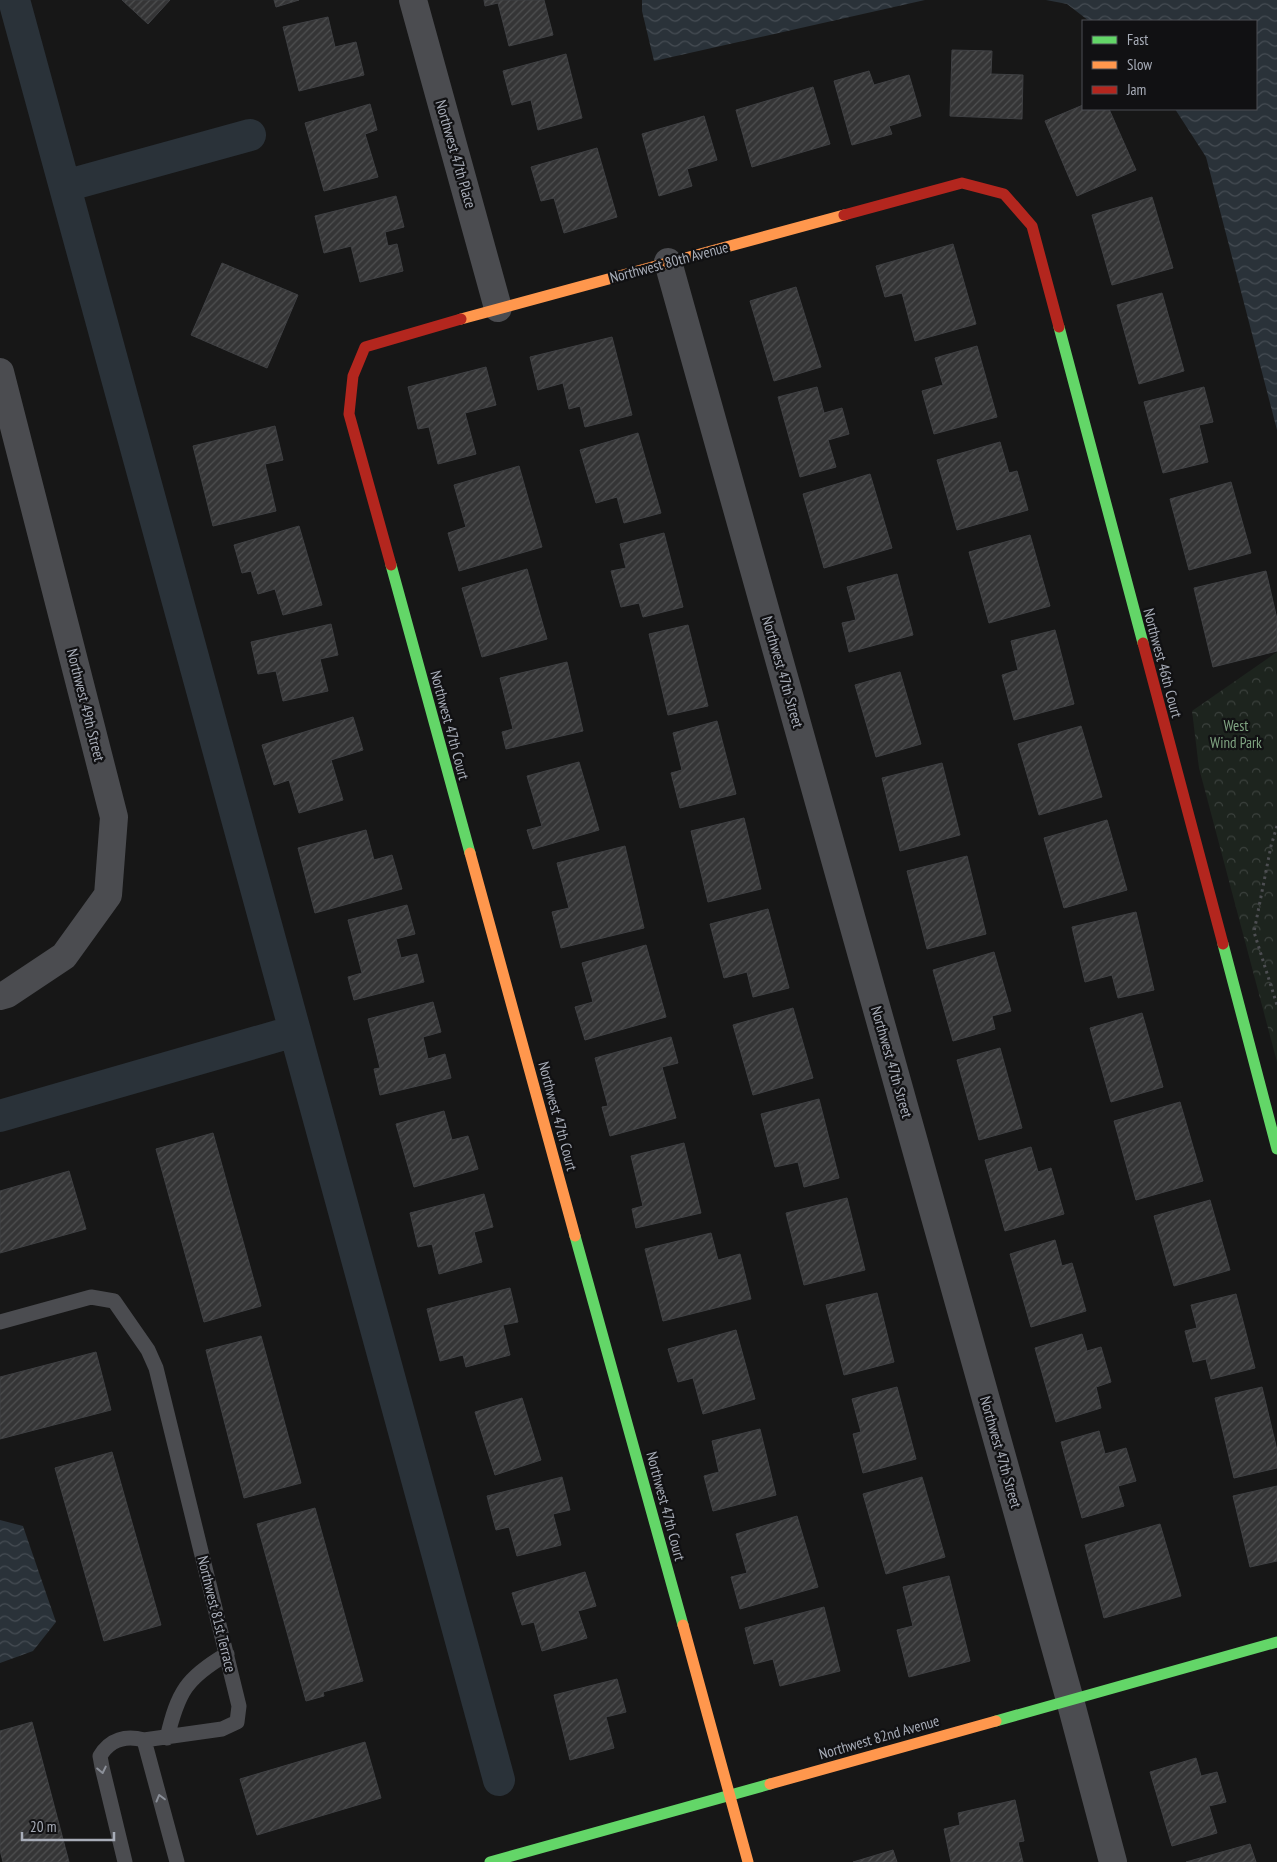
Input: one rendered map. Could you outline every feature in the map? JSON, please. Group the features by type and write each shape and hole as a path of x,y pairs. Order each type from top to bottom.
{"street":[{"name":"Northwest 47th Place","path":"413,0 498,308"},
{"name":"Northwest 80th Avenue","path":"353,376 365,347 498,308 962,184 1004,194"},
{"name":"Northwest 46th Court","path":"1004,194 1032,226 1277,1149"},
{"name":"Northwest 47th Street","path":"668,262 1114,1862"},
{"name":"Northwest 49th Street","path":"0,372 114,817 108,894 64,956 7,994 0,996"},
{"name":"Northwest 47th Court","path":"353,376 349,414 748,1862"},
{"name":"Northwest 82nd Avenue","path":"490,1862 1277,1642"}],"lane":[{"name":"Northwest 81st Terrace","path":"0,1322 91,1297 114,1301 148,1350 156,1368 239,1706 237,1722 222,1730 144,1740 132,1737 108,1744 100,1756 126,1862"},
{"path":"167,1738 180,1694 201,1669 226,1654"},
{"path":"144,1740 178,1862"}],"path":[{"path":"1277,826 1271,846 1254,932 1277,1005"}],"green space":[{"name":"West Wind Park","path":"1277,652 1277,1062 1199,768 1192,711"}],"water":[{"path":"642,0 925,0 654,61 642,11"},
{"path":"1046,0 1277,0 1277,430 1206,157 1176,110 1257,110 1257,20 1088,20 1067,4"},
{"path":"0,1520 23,1526 56,1622 33,1651 0,1663"}],"building":[{"path":"122,0 170,0 148,24"},
{"path":"274,0 299,0 276,7"},
{"path":"484,0 544,0 553,35 509,46 498,3 485,6"},
{"path":"328,17 335,47 356,42 364,75 299,91 283,27"},
{"path":"952,50 992,51 991,74 1023,75 1022,119 950,116"},
{"path":"566,54 582,118 538,130 531,100 512,105 503,71"},
{"path":"869,71 874,85 909,75 921,116 889,126 892,134 852,145 834,81"},
{"path":"813,87 830,144 752,167 736,110"},
{"path":"370,104 377,130 365,134 378,177 324,191 305,123"},
{"path":"1082,105 1082,110 1109,110 1136,170 1077,196 1045,121"},
{"path":"704,116 717,160 687,169 692,186 659,196 642,134"},
{"path":"597,148 617,217 564,233 554,198 541,201 531,167"},
{"path":"396,196 404,227 385,232 388,246 397,244 403,271 360,282 351,246 324,253 315,216"},
{"path":"1152,197 1173,268 1112,285 1092,215"},
{"path":"953,244 976,324 915,341 902,293 885,297 876,266"},
{"path":"222,263 298,295 267,368 191,335"},
{"path":"796,287 821,367 774,381 750,301"},
{"path":"1162,293 1184,371 1139,384 1117,305"},
{"path":"612,337 632,415 585,427 580,406 569,409 563,383 538,390 530,357"},
{"path":"977,346 997,417 934,434 922,391 943,385 935,358"},
{"path":"486,367 496,405 465,413 476,454 438,464 429,427 418,429 408,387"},
{"path":"817,387 824,413 842,408 849,434 828,440 836,467 800,477 778,397"},
{"path":"1204,387 1213,422 1199,425 1208,462 1163,473 1144,402"},
{"path":"275,426 283,460 265,464 276,511 213,526 193,446"},
{"path":"638,433 661,513 624,523 617,497 596,503 580,450"},
{"path":"1000,442 1009,473 1017,471 1028,510 957,530 937,460"},
{"path":"519,466 542,547 459,571 448,533 466,527 454,485"},
{"path":"870,474 892,548 824,568 803,494"},
{"path":"1231,482 1251,553 1189,570 1170,499"},
{"path":"299,526 322,605 283,615 275,589 258,594 251,571 242,573 234,545"},
{"path":"664,533 683,607 643,617 639,603 621,607 611,571 626,568 620,544"},
{"path":"1030,535 1050,606 989,623 969,552"},
{"path":"527,569 547,639 482,657 462,588"},
{"path":"1266,571 1277,619 1277,651 1213,667 1194,588"},
{"path":"897,574 913,635 849,652 842,623 856,620 847,587"},
{"path":"331,624 338,655 320,659 328,691 283,701 276,671 258,674 251,642"},
{"path":"688,625 708,706 668,715 649,634"},
{"path":"1055,630 1074,704 1014,720 1002,675 1018,670 1011,641"},
{"path":"567,662 583,731 506,749 502,732 513,729 500,678"},
{"path":"900,672 921,744 876,757 855,685"},
{"path":"353,717 363,750 331,760 343,800 299,813 289,780 274,785 262,745"},
{"path":"717,721 736,794 680,808 671,773 682,770 673,733"},
{"path":"1081,726 1102,797 1039,815 1018,744"},
{"path":"579,762 599,830 533,849 527,830 542,826 527,776"},
{"path":"942,763 960,835 900,851 882,778"},
{"path":"744,818 761,889 708,902 691,831"},
{"path":"1107,820 1127,890 1064,908 1044,838"},
{"path":"366,830 374,860 392,855 402,889 315,913 298,848"},
{"path":"625,846 644,928 561,948 552,912 569,908 557,863"},
{"path":"967,856 986,934 927,949 907,871"},
{"path":"407,905 415,934 396,939 401,958 417,954 424,982 354,1000 348,977 362,973 348,920"},
{"path":"768,909 789,988 753,997 747,972 724,978 710,924"},
{"path":"1136,912 1154,990 1118,998 1112,975 1085,982 1072,927"},
{"path":"646,945 666,1017 585,1040 575,1007 593,1002 582,963"},
{"path":"994,952 1011,1011 992,1016 995,1029 953,1041 933,970"},
{"path":"433,1002 441,1032 423,1037 428,1059 445,1054 451,1078 380,1095 374,1069 380,1068 368,1019"},
{"path":"793,1008 813,1078 753,1095 733,1025"},
{"path":"1142,1013 1163,1087 1111,1102 1090,1028"},
{"path":"671,1037 678,1063 662,1067 676,1118 610,1136 602,1107 608,1106 595,1058"},
{"path":"1000,1048 1022,1128 979,1140 957,1060"},
{"path":"819,1099 839,1178 804,1187 798,1162 775,1167 761,1114"},
{"path":"1180,1102 1203,1181 1136,1200 1114,1121"},
{"path":"444,1111 452,1140 468,1136 478,1169 414,1187 396,1124"},
{"path":"213,1133 261,1306 204,1322 156,1149"},
{"path":"684,1143 701,1213 636,1228 632,1209 643,1206 631,1156"},
{"path":"1031,1147 1038,1172 1051,1168 1064,1214 1005,1231 985,1160"},
{"path":"69,1171 86,1229 0,1253 0,1191"},
{"path":"484,1194 493,1227 474,1232 482,1262 439,1274 432,1244 418,1247 410,1213"},
{"path":"847,1198 865,1270 804,1285 786,1213"},
{"path":"1210,1200 1230,1270 1174,1286 1154,1216"},
{"path":"711,1233 718,1260 740,1254 751,1299 663,1321 645,1249"},
{"path":"1055,1240 1062,1266 1072,1263 1086,1311 1031,1327 1010,1254"},
{"path":"510,1288 518,1322 503,1325 510,1355 466,1367 463,1355 440,1361 427,1309"},
{"path":"877,1293 894,1362 844,1375 826,1305"},
{"path":"1236,1294 1255,1368 1211,1379 1206,1359 1193,1362 1185,1331 1197,1328 1191,1305"},
{"path":"736,1330 755,1399 703,1414 693,1378 678,1382 668,1349"},
{"path":"1082,1334 1087,1351 1101,1347 1111,1382 1096,1387 1101,1408 1056,1422 1035,1348"},
{"path":"261,1336 301,1483 244,1498 206,1350"},
{"path":"96,1352 111,1410 0,1439 0,1377"},
{"path":"897,1387 916,1459 863,1473 853,1434 861,1432 852,1399"},
{"path":"1262,1387 1277,1450 1277,1468 1234,1478 1215,1398"},
{"path":"522,1398 541,1460 495,1475 475,1412"},
{"path":"760,1429 776,1495 713,1511 704,1476 719,1472 712,1441"},
{"path":"1099,1431 1105,1454 1126,1448 1136,1481 1118,1486 1124,1506 1082,1518 1061,1442"},
{"path":"112,1452 161,1625 104,1641 55,1468"},
{"path":"562,1477 570,1510 553,1514 561,1545 517,1556 509,1527 496,1530 487,1496"},
{"path":"922,1477 945,1557 886,1574 863,1494"},
{"path":"1277,1486 1277,1561 1250,1567 1233,1496"},
{"path":"315,1508 363,1681 323,1692 324,1696 306,1701 257,1524"},
{"path":"797,1516 818,1587 740,1609 731,1577 747,1573 736,1534"},
{"path":"1160,1524 1181,1596 1104,1618 1085,1545"},
{"path":"585,1572 596,1606 578,1611 587,1638 542,1651 534,1622 522,1625 512,1593"},
{"path":"949,1576 970,1661 909,1677 897,1630 913,1626 903,1587"},
{"path":"824,1607 840,1671 780,1686 773,1659 754,1664 745,1628"},
{"path":"617,1679 626,1712 606,1717 614,1748 570,1760 554,1695"},
{"path":"32,1722 69,1862 3,1862 0,1850 0,1731"},
{"path":"365,1742 381,1798 257,1835 240,1779"},
{"path":"1196,1758 1201,1776 1217,1772 1226,1802 1209,1806 1217,1833 1172,1846 1150,1772"},
{"path":"1015,1800 1024,1841 1018,1842 1023,1862 951,1862 944,1829 960,1825 958,1813"},
{"path":"1250,1844 1256,1862 1186,1862"},
{"path":"893,1850 897,1862 853,1862"}],"waterway":[{"path":"14,0 499,1780"},
{"path":"65,186 250,135"},
{"path":"0,1116 295,1031"}],"traffic: fast":[{"path":"1059,327 1143,643"},
{"path":"391,565 470,853"},
{"path":"1223,944 1277,1149"},
{"path":"575,1236 683,1625"},
{"path":"996,1721 1277,1642"},
{"path":"490,1862 770,1784"}],"traffic: slow":[{"path":"461,319 844,215"},
{"path":"470,853 575,1236"},
{"path":"683,1625 748,1862"},
{"path":"770,1784 996,1721"}],"traffic: jam":[{"path":"844,215 962,183 1004,194 1032,226 1059,327"},
{"path":"391,565 349,414 353,376 365,347 461,319"},
{"path":"1143,643 1223,944"}]}
